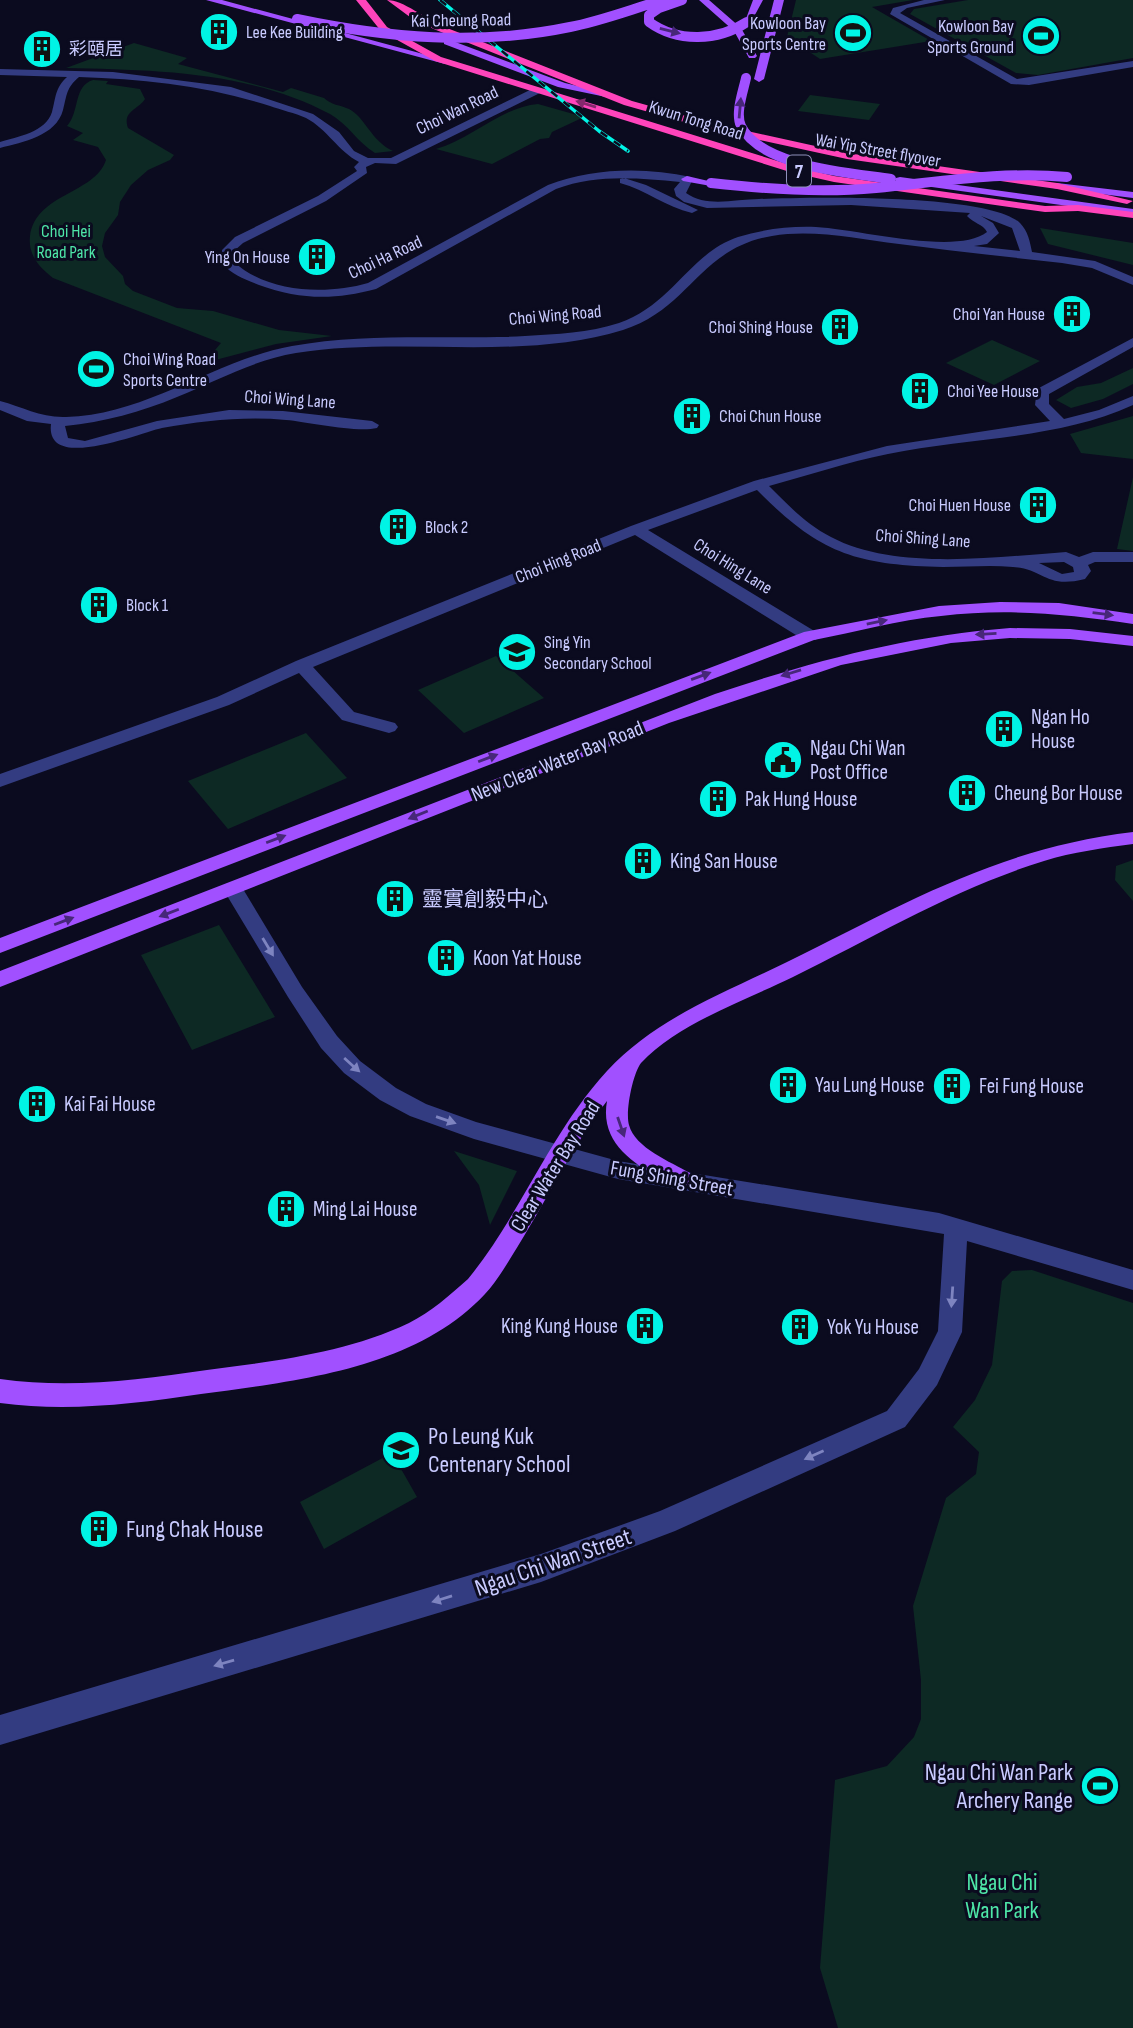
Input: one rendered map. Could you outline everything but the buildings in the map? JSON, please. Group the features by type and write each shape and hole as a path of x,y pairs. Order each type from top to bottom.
{"highway":[{"name":"Kwun Tong Road","path":"361,0 384,29 414,48 448,62 821,176 879,187 1045,209 1079,208 1133,214"},
{"name":"Kwun Tong Road","path":"392,0 417,18 439,28 606,94 676,117 825,152 1057,186 1133,204"}],"main road":[{"path":"211,0 448,62"},
{"path":"228,0 384,25 447,42 562,85 606,94"},
{"path":"245,0 261,7"},
{"name":"Kai Cheung Road","path":"261,7 370,31 469,36 555,28 656,0"},
{"name":"Kai Cheung Road","path":"261,7 305,21 376,33 474,38 567,28 663,0"},
{"path":"682,0 654,10 648,17 649,22 671,32 713,35 741,27 753,14 758,0"},
{"path":"762,22 768,0"},
{"path":"704,1 738,30 752,56"},
{"path":"755,94 779,2"},
{"name":"Wai Yip Street flyover","path":"755,45 740,103 740,124 758,144 809,165 1133,204"},
{"name":"Wai Yip Street flyover","path":"756,124 776,144 802,155 848,166 1133,214"},
{"path":"687,179 782,190 828,191 888,187 1004,173 1067,177 1133,188"},
{"name":"Kwun Tong Road","path":"1057,186 1133,195"},
{"name":"Kwun Tong Road","path":"1045,209 1133,222"},
{"name":"New Clear Water Bay Road","path":"0,946 664,689 810,636 939,611 1000,607 1059,608 1133,619"},
{"name":"New Clear Water Bay Road","path":"0,979 770,679 857,654 968,634 1043,631 1081,633 1133,641"},
{"path":"810,636 857,654"},
{"name":"Clear Water Bay Road","path":"0,1391 30,1396 76,1397 301,1369 362,1352 413,1331 452,1308 477,1285 507,1242 582,1118 629,1061 651,1042 679,1025 996,869 1054,850 1133,838"},
{"path":"629,1061 618,1110 617,1122 622,1135 642,1155 682,1180"}],"street":[{"path":"940,0 905,6 895,13 1015,82 1030,82 1133,64"},
{"path":"0,72 113,75 191,83 266,100 319,121 335,134 350,153 372,170 392,162"},
{"path":"0,145 33,134 50,123 57,112 61,90 77,74"},
{"name":"Choi Wan Road","path":"392,162 538,90"},
{"name":"Choi Ha Road","path":"392,162 395,168 372,170 234,243 226,255 231,267 246,276 296,293 327,295 356,291 407,269 552,187 573,178 632,173 687,179"},
{"path":"673,177 665,194 674,205"},
{"path":"687,179 680,189 680,194 698,203 974,209 1010,221 1018,228 1027,256"},
{"path":"552,187 586,180 618,180 646,187 674,205 703,211 796,205 974,216 1000,225 1009,238 1010,254"},
{"path":"954,246 983,241 993,233 993,229 974,216"},
{"name":"Choi Wing Road","path":"0,405 20,414 58,421 103,416 137,408 235,367 284,351 345,344 552,337 609,330 656,310 712,256 735,242 755,236 818,232 1080,261 1133,281"},
{"path":"1061,424 1042,405 1042,392 1133,342"},
{"name":"Choi Hing Road","path":"0,781 223,701 302,665 636,529 759,484 887,450 1061,424 1104,413 1133,400"},
{"name":"Choi Wing Lane","path":"58,421 57,430 63,441 85,445 157,425 229,414 283,415 372,425"},
{"name":"Choi Shing Lane","path":"759,484 803,526 830,543 860,552 902,559 1000,561 1133,557"},
{"name":"Choi Hing Lane","path":"636,529 810,636"},
{"path":"1000,561 1025,563 1065,579 1082,574 1083,569 1072,560"},
{"path":"302,665 348,716 388,727"},
{"name":"Fung Shing Street","path":"233,889 295,992 329,1042 352,1067 388,1094 418,1110 560,1155 618,1170 939,1223 1133,1279"},
{"name":"Ngau Chi Wan Street","path":"0,1730 541,1568 665,1522 896,1419 928,1377 950,1332 956,1228"}],"green space":[{"name":"Kowloon Bay Sports Centre","path":"796,0 913,0 872,7 931,41 820,59 787,37"},
{"name":"Kowloon Bay Sports Ground","path":"968,0 1133,0 1133,58 1038,75 1016,73 910,14 914,9"},
{"path":"134,43 187,58 178,64 283,92 291,88 324,98 355,113 385,147 393,151 375,153 330,114 267,89 235,81 167,72 66,68"},
{"name":"Choi Hei Road Park","path":"93,80 140,89 145,99 129,114 128,128 174,155 170,160 148,170 131,185 120,202 118,215 105,233 102,246 105,257 123,276 125,284 133,291 177,308 213,311 279,330 332,336 276,344 204,363 221,343 53,278 43,269 31,249 30,236 35,222 54,202 90,180 100,171 106,160 98,147 73,140 83,133 67,126 74,114 82,88"},
{"path":"810,95 880,104 869,120 798,111"},
{"path":"538,104 584,117 552,132 549,138 540,139 492,164 436,149 512,111"},
{"path":"1040,228 1133,243 1133,265 1048,244"},
{"path":"992,340 1040,361 994,385 946,363"},
{"path":"1133,368 1133,384 1103,399 1071,408 1056,400 1077,387 1101,383"},
{"path":"1133,416 1133,459 1081,453 1070,434"},
{"path":"1133,477 1133,551 1117,549"},
{"path":"496,656 544,698 464,733 418,690"},
{"path":"306,733 347,778 228,829 188,781"},
{"path":"1133,860 1133,901 1115,880 1116,866"},
{"path":"219,925 275,1017 192,1050 141,955"},
{"path":"454,1151 517,1171 490,1225 479,1185"},
{"name":"Ngau Chi Wan Park","path":"1032,1270 1133,1303 1133,2028 838,2028 820,1968 835,1780 887,1766 914,1737 921,1719 921,1680 913,1606 946,1498 976,1474 979,1452 953,1427 975,1400 992,1365 1002,1281 1012,1271"},
{"path":"392,1453 417,1497 324,1549 300,1502"}],"railway":[{"path":"440,0 599,131 628,151"}],"place":[{"name":"Lee Kee Building","path":"219,32"},
{"name":"Kowloon Bay Sports Centre","path":"853,33"},
{"name":"Kowloon Bay Sports Ground","path":"1041,36"},
{"name":"彩頤居","path":"42,49"},
{"name":"Ying On House","path":"317,257"},
{"name":"Choi Yan House","path":"1072,314"},
{"name":"Choi Shing House","path":"840,327"},
{"name":"Choi Wing Road Sports Centre","path":"96,369"},
{"name":"Choi Yee House","path":"920,391"},
{"name":"Choi Chun House","path":"692,416"},
{"name":"Choi Huen House","path":"1038,505"},
{"name":"Block 2","path":"398,527"},
{"name":"Block 1","path":"99,605"},
{"name":"Sing Yin Secondary School","path":"517,652"},
{"name":"Ngan Ho House","path":"1004,729"},
{"name":"Ngau Chi Wan Post Office","path":"783,760"},
{"name":"Cheung Bor House","path":"967,793"},
{"name":"Pak Hung House","path":"718,799"},
{"name":"King San House","path":"643,861"},
{"name":"靈實創毅中心","path":"395,899"},
{"name":"Koon Yat House","path":"446,958"},
{"name":"Yau Lung House","path":"788,1085"},
{"name":"Fei Fung House","path":"952,1086"},
{"name":"Kai Fai House","path":"37,1104"},
{"name":"Ming Lai House","path":"286,1209"},
{"name":"King Kung House","path":"645,1326"},
{"name":"Yok Yu House","path":"800,1327"},
{"name":"Po Leung Kuk Centenary School","path":"401,1450"},
{"name":"Fung Chak House","path":"99,1529"},
{"name":"Ngau Chi Wan Park Archery Range","path":"1100,1786"}]}
